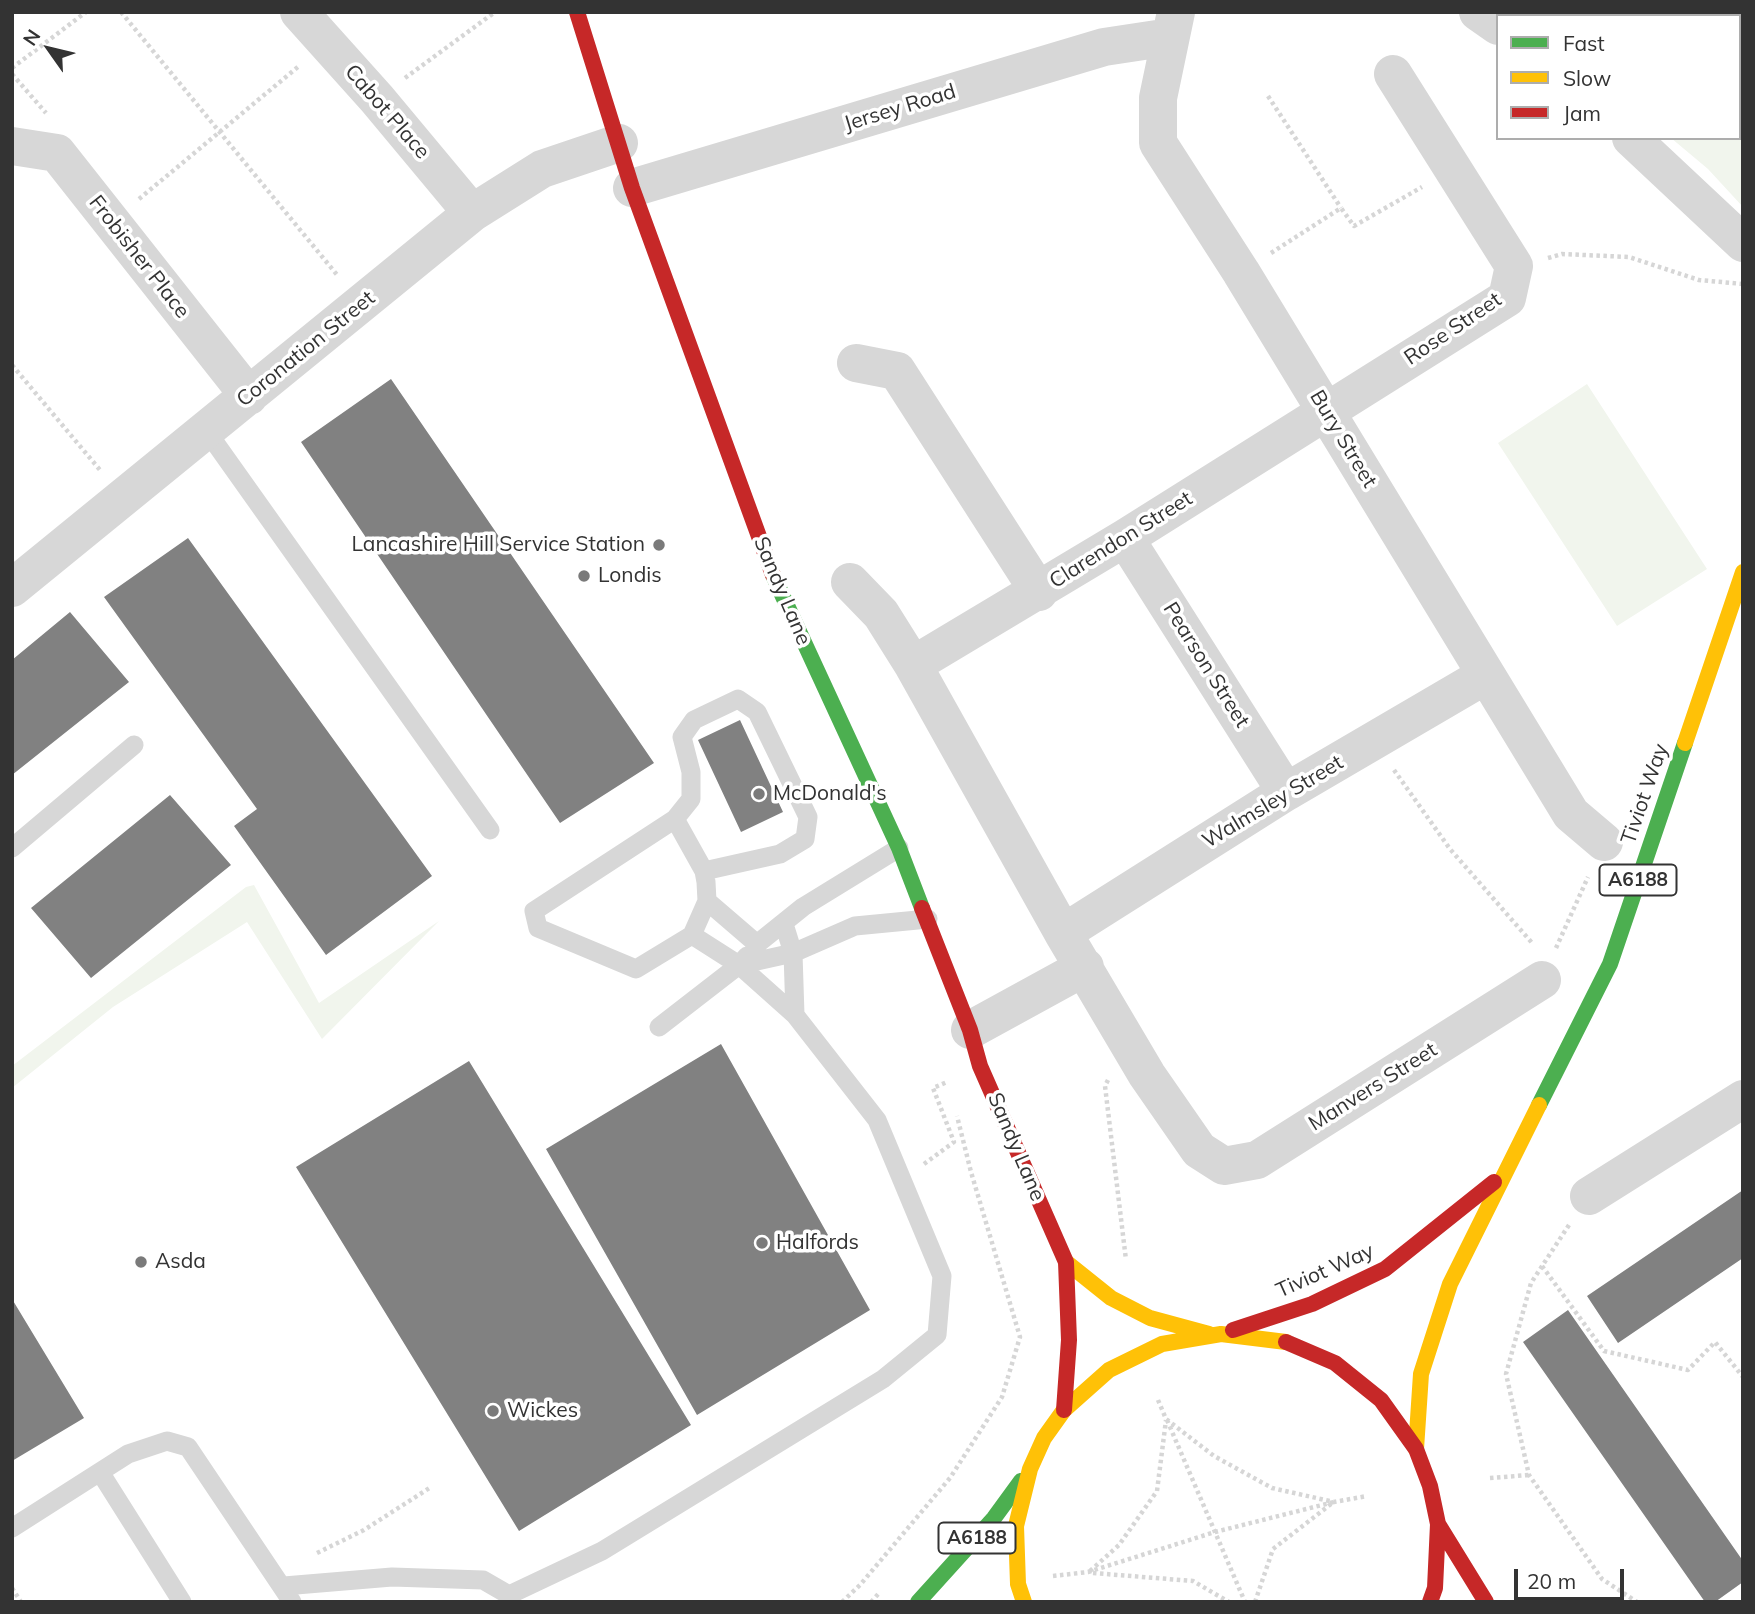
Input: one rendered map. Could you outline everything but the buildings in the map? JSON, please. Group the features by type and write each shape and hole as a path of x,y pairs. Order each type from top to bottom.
{"main road":[{"name":"Sandy Lane","path":"577,12 632,188 772,572 845,738 899,848 970,1030 980,1066 1066,1262 1069,1340 1064,1410"},
{"name":"Tiviot Way","path":"1416,1449 1421,1374 1450,1284 1502,1175 1610,964 1743,572"},
{"name":"Tiviot Way","path":"1215,1334 1312,1304 1385,1269 1502,1175"},
{"name":"Sandy Lane","path":"1066,1262 1111,1298 1150,1318 1215,1334"},
{"path":"1024,1602 1018,1584 1016,1526 1030,1469 1044,1438 1064,1410 1109,1370 1162,1344 1215,1334 1280,1340 1335,1363 1381,1400 1416,1449 1430,1486 1438,1524 1435,1588 1430,1602"},
{"name":"A6188","path":"918,1602 994,1518 1030,1469"},
{"path":"1438,1524 1486,1602"}],"street":[{"name":"Cabot Place","path":"299,12 377,99 472,213"},
{"path":"1478,12 1496,25"},
{"name":"Jersey Road","path":"632,188 1173,25"},
{"name":"Bury Street","path":"1173,25 1158,98 1158,143 1241,272 1571,814 1604,842"},
{"name":"Rose Street","path":"1326,412 1507,298 1514,266 1393,74"},
{"path":"1633,140 1743,243"},
{"name":"Coronation Street","path":"12,588 472,213 542,169 619,143"},
{"name":"Frobisher Place","path":"12,146 57,153 249,396"},
{"path":"856,363 897,371 1039,592"},
{"name":"Clarendon Street","path":"913,665 1039,592 1326,412"},
{"name":"Pearson Street","path":"1125,538 1286,792"},
{"path":"850,582 881,614 913,665 1063,933 1128,1042"},
{"name":"Walmsley Street","path":"1063,933 1286,792 1486,675"},
{"path":"970,1030 1085,967"},
{"name":"Manvers Street","path":"1128,1042 1199,1150 1224,1166 1257,1160 1546,972"},
{"path":"1589,1195 1743,1100"}],"lane":[{"path":"206,430 490,830"},
{"path":"675,819 704,871 707,901 692,935 636,969 538,928 534,911 675,819 691,799 691,772 682,737 694,720 738,699 757,712 808,817 806,839 780,854 704,871"},
{"path":"12,848 134,745"},
{"path":"659,1027 739,965 757,944 803,907 899,848"},
{"path":"707,901 757,944"},
{"path":"739,965 793,953 855,926 928,919"},
{"path":"784,924 793,953 794,1014"},
{"path":"12,1528 128,1454 167,1441 188,1447 288,1594 330,1582 392,1577 482,1580 509,1595 602,1551 883,1379 937,1335 942,1276 877,1120 794,1014 739,965 692,935"},
{"path":"100,1472 182,1602"}],"path":[{"path":"12,68 86,12"},
{"path":"121,12 361,304"},
{"path":"377,99 495,12"},
{"path":"112,221 327,43"},
{"path":"1268,96 1354,226 1453,170"},
{"path":"1241,272 1341,208"},
{"path":"1514,266 1562,254 1629,257 1699,280 1743,284"},
{"path":"12,365 123,497"},
{"path":"1374,741 1450,849 1546,972 1604,842"},
{"path":"1126,1259 1105,1086 1128,1042"},
{"path":"903,1179 954,1142 933,1088 949,1081"},
{"path":"1589,1195 1531,1283 1506,1374 1529,1475 1602,1580 1637,1602"},
{"path":"1542,1266 1604,1351 1688,1370 1715,1342 1743,1377"},
{"path":"1158,1400 1245,1602"},
{"path":"1166,1419 1214,1456 1272,1488 1334,1502"},
{"path":"1088,1573 1119,1545 1157,1491 1166,1419"},
{"path":"1490,1478 1529,1475"},
{"path":"330,1582 315,1553 363,1530 431,1487"},
{"path":"1088,1573 1215,1532 1367,1496"},
{"path":"1255,1602 1273,1549 1334,1502"},
{"path":"1045,1577 1088,1573 1193,1581 1228,1602"},
{"path":"12,1588 21,1602"}],"shaded area":[{"path":"1514,12 1743,12 1743,207 1708,169 1673,140 1741,140 1741,14"},
{"path":"1587,384 1707,569 1617,626 1498,443"},
{"path":"254,885 319,1003 439,921 322,1039 247,922 113,1007 12,1088 12,1066 246,887"}],"traffic: fast":[{"path":"773,575 899,848 922,908"},
{"path":"1539,1105 1610,964 1685,743"},
{"path":"918,1602 994,1518 1021,1481"}],"traffic: slow":[{"path":"1685,743 1743,572"},
{"path":"1416,1449 1421,1374 1450,1284 1539,1105"},
{"path":"1066,1262 1111,1298 1150,1318 1209,1334"},
{"path":"1024,1602 1018,1584 1016,1526 1030,1469 1044,1438 1064,1410 1109,1370 1162,1344 1221,1334 1286,1342"}],"traffic: jam":[{"path":"577,12 632,188 773,575"},
{"path":"922,908 970,1030 980,1066 1066,1262 1069,1340 1064,1410"},
{"path":"1233,1330 1312,1304 1385,1269 1494,1182"},
{"path":"1286,1342 1335,1363 1381,1400 1416,1449 1430,1486 1438,1524 1435,1588 1430,1602"},
{"path":"1438,1524 1486,1602"}],"place":[{"name":"Lancashire Hill Service Station","path":"659,545"},
{"name":"Londis","path":"584,576"},
{"name":"McDonald's","path":"759,794"},
{"name":"Halfords","path":"762,1243"},
{"name":"Asda","path":"141,1262"},
{"name":"Wickes","path":"493,1411"}]}
